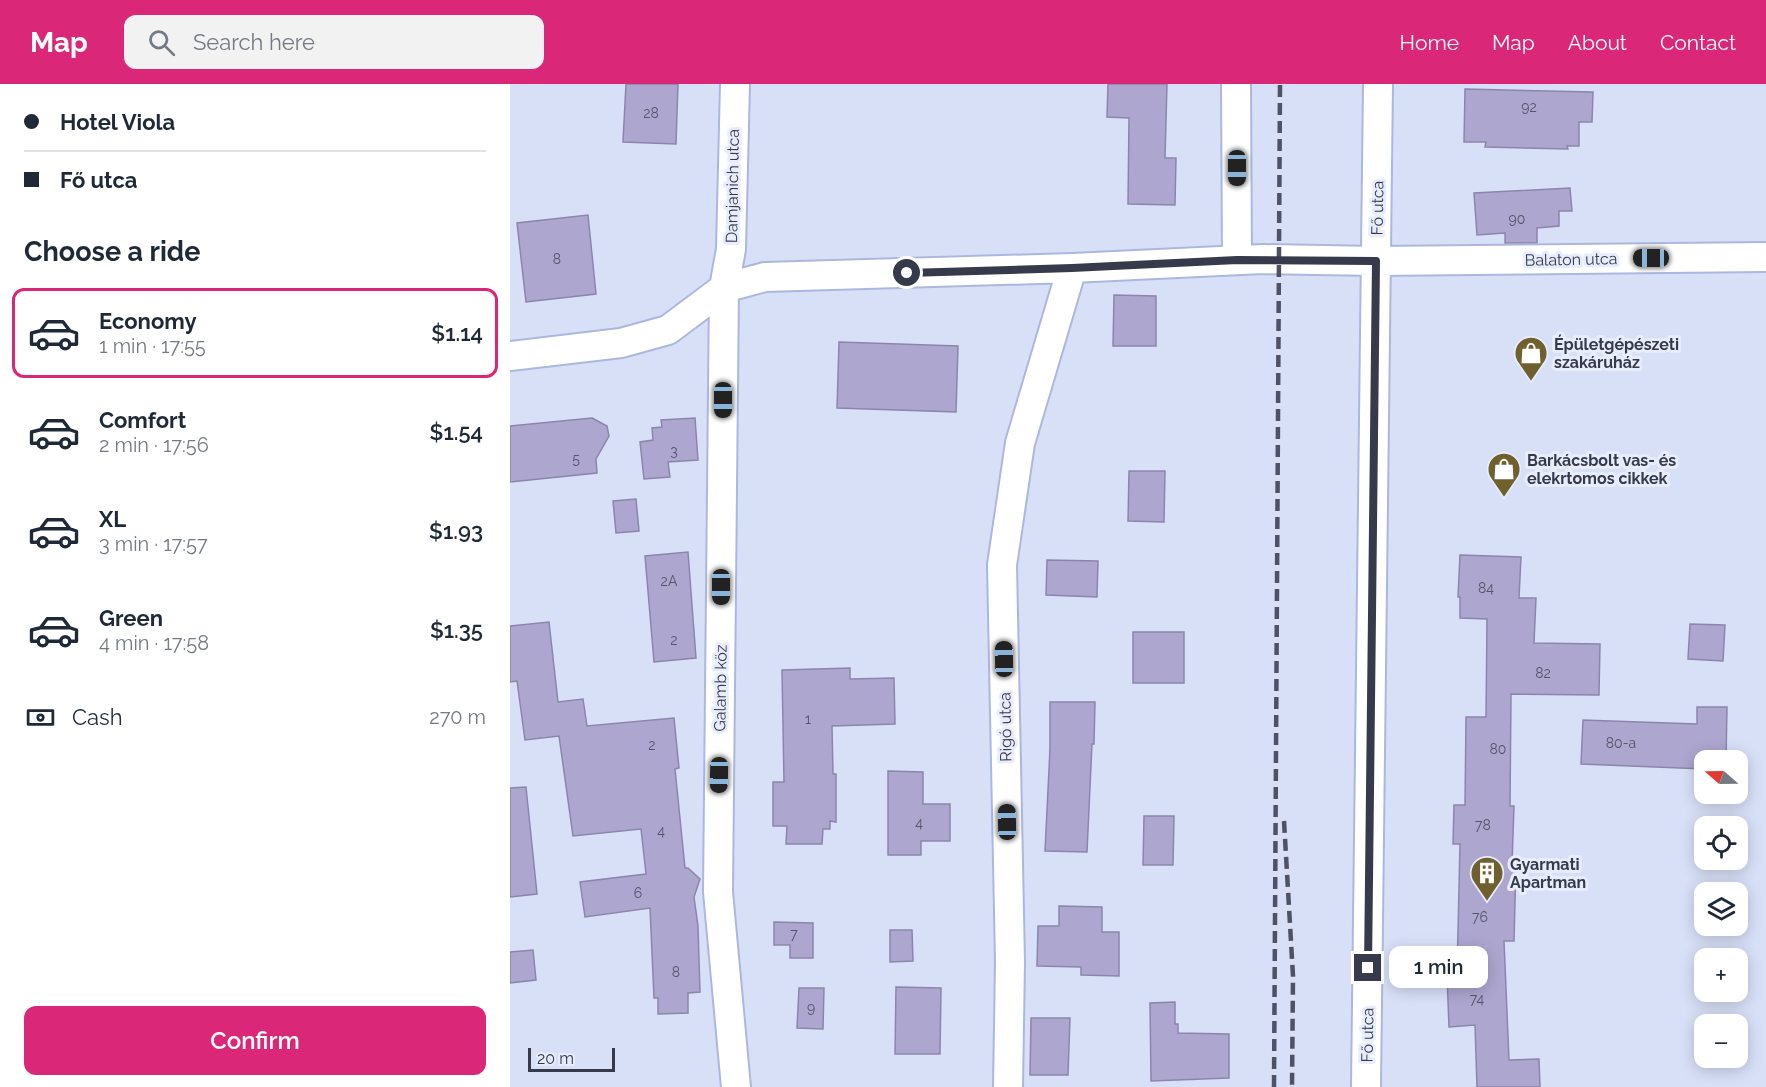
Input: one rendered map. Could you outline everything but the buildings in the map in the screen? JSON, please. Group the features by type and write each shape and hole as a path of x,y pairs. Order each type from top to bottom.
{"street":[{"name":"Damjanich utca","path":"724,288 731,249 735,84"},
{"path":"1236,84 1237,260"},
{"name":"Fő utca","path":"1366,1087 1378,84"},
{"name":"Balaton utca","path":"724,288 765,277 1072,268 1237,260 1766,257"},
{"name":"Rigó utca","path":"1008,1087 1010,962 1002,565 1020,443 1072,268"},
{"path":"510,356 621,344 668,330 724,288"},
{"name":"Galamb köz","path":"724,288 718,892 736,1087"}],"railway":[{"path":"1274,1087 1280,84"},
{"path":"1284,821 1293,976 1292,1087"}],"place":[{"name":"Épületgépészeti szakáruház","path":"1531,382"},
{"name":"Barkácsbolt vas- és elekrtomos cikkek","path":"1504,498"},
{"name":"Gyarmati Apartman","path":"1487,902"}],"route":[{"path":"907,273 1263,259 1376,261 1368,968"}]}
